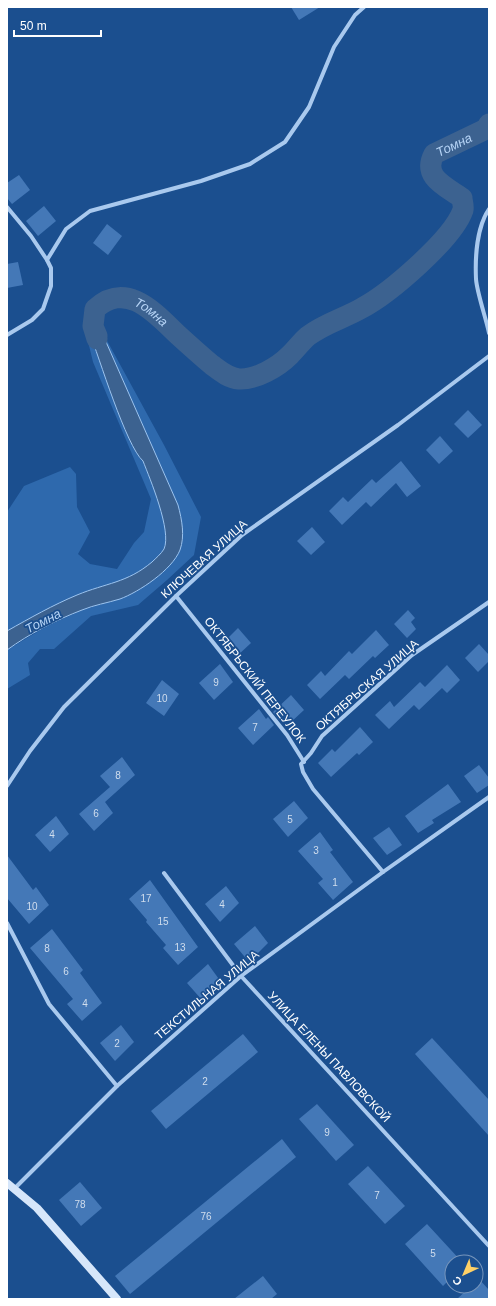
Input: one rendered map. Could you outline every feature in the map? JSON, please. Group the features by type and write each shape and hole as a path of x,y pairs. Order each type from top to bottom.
{"street":[{"path":"47,260 66,229 90,211 201,181 250,164 285,142 308,107 334,47 355,15 364,7"},
{"path":"7,208 31,236 51,268 51,286 43,309 32,320 7,336"},
{"path":"489,209 484,216 479,236 476,280 489,333"},
{"name":"КЛЮЧЕВАЯ УЛИЦА","path":"7,786 30,751 64,707 176,596 242,535 398,425 489,356"},
{"name":"ОКТЯБРЬСКИЙ ПЕРЕУЛОК","path":"176,596 287,735 304,762 301,764 303,772 313,789 383,872"},
{"name":"ОКТЯБРЬСКАЯ УЛИЦА","path":"304,762 322,736 412,655 489,602"},
{"name":"ТЕКСТИЛЬНАЯ УЛИЦА","path":"15,1188 117,1086 241,976 383,872 489,797"},
{"name":"УЛИЦА ЕЛЕНЫ ПАВЛОВСКОЙ","path":"164,873 241,976 489,1246"},
{"path":"7,923 49,1004 117,1086"},
{"path":"7,1183 15,1188 36,1208 117,1299"}],"shaded area":[{"path":"99,326 164,445 201,517 194,555 138,605 91,616 54,649 40,649 28,663 30,675 7,689 7,650 47,626 82,610 119,599 137,591 180,551 183,538 181,518 170,487"},
{"path":"89,331 121,420 136,452 143,461 155,492 165,530 166,540 164,548 162,553 154,561 134,576 84,599 7,631 7,512 24,486 70,467 76,474 77,507 90,532 78,554 90,564 117,569 134,543 144,532 151,499 93,362 86,333"}],"water":[{"path":"99,326 178,505 181,516 182,545 176,558 170,565 145,586 128,596 87,608 62,618 7,650 7,631 68,599 125,579 143,569 164,549 166,541 165,530 155,492 143,461 136,452 121,420 89,331"}],"building":[{"path":"291,7 320,7 299,20"},
{"path":"19,175 30,190 12,204 7,198 7,183"},
{"path":"44,206 56,221 38,236 26,221"},
{"path":"107,224 122,236 108,255 93,243"},
{"path":"18,262 23,285 7,288 7,264"},
{"path":"468,410 482,425 468,438 454,424"},
{"path":"440,436 453,451 439,464 426,450"},
{"path":"401,461 421,486 407,497 396,483 371,507 366,502 342,525 329,511 343,497 348,502 372,479 376,483"},
{"path":"312,527 325,542 311,555 297,541"},
{"path":"408,610 415,618 411,622 416,629 407,638 394,624"},
{"path":"238,628 251,643 237,656 224,642"},
{"path":"376,630 389,645 375,658 373,656 349,679 345,675 320,699 307,685 321,671 325,676 349,651 352,654"},
{"path":"479,644 489,655 489,661 478,672 465,658"},
{"path":"220,664 233,682 214,700 199,683"},
{"path":"447,665 460,680 447,693 442,688 419,710 414,705 389,729 375,715 390,701 394,707 420,682 425,687"},
{"path":"162,680 179,694 164,716 146,703"},
{"path":"291,695 304,710 290,723 283,716 279,720 273,712"},
{"path":"259,709 266,719 268,717 274,725 253,745 238,728"},
{"path":"360,727 373,742 359,755 357,753 331,777 318,763 332,749 335,752"},
{"path":"122,757 135,775 105,802 113,813 94,831 79,814 110,787 100,776"},
{"path":"479,765 489,778 489,785 477,793 464,776"},
{"path":"448,784 461,802 432,820 434,823 418,833 405,816"},
{"path":"294,801 308,818 288,837 273,819"},
{"path":"56,816 69,834 50,852 35,835"},
{"path":"389,827 402,845 387,855 373,838"},
{"path":"320,832 333,850 330,852 353,882 333,900 318,883 323,879 298,851"},
{"path":"7,855 33,890 36,887 49,905 29,924 7,898"},
{"path":"150,880 198,947 178,965 163,948 166,945 129,899"},
{"path":"226,886 239,903 220,922 205,904"},
{"path":"255,926 268,943 249,962 234,944"},
{"path":"52,929 83,970 80,973 102,1003 82,1021 67,1004 73,999 30,948"},
{"path":"208,964 221,982 202,1000 187,983"},
{"path":"121,1025 134,1042 115,1061 100,1043"},
{"path":"243,1034 258,1052 166,1129 151,1111"},
{"path":"432,1038 489,1100 489,1136 415,1054"},
{"path":"317,1104 354,1145 336,1161 299,1119"},
{"path":"282,1139 296,1157 130,1294 115,1276"},
{"path":"368,1166 405,1206 385,1224 348,1184"},
{"path":"80,1182 102,1208 81,1226 59,1200"},
{"path":"427,1224 455,1254 444,1254 443,1286 405,1244"},
{"path":"263,1276 277,1294 271,1299 234,1299"},
{"path":"484,1284 489,1290 489,1299 457,1299 462,1294 484,1294"}],"waterway":[{"name":"Томна","path":"97,336 94,329 97,339 93,326 95,309 107,301 118,298 129,299 150,309 218,370 228,376 246,379 266,372 285,360 306,338 315,331 374,301 404,278 434,250 457,222 463,210 462,198 443,185 433,175 431,162 434,154 486,129 489,124"}]}
